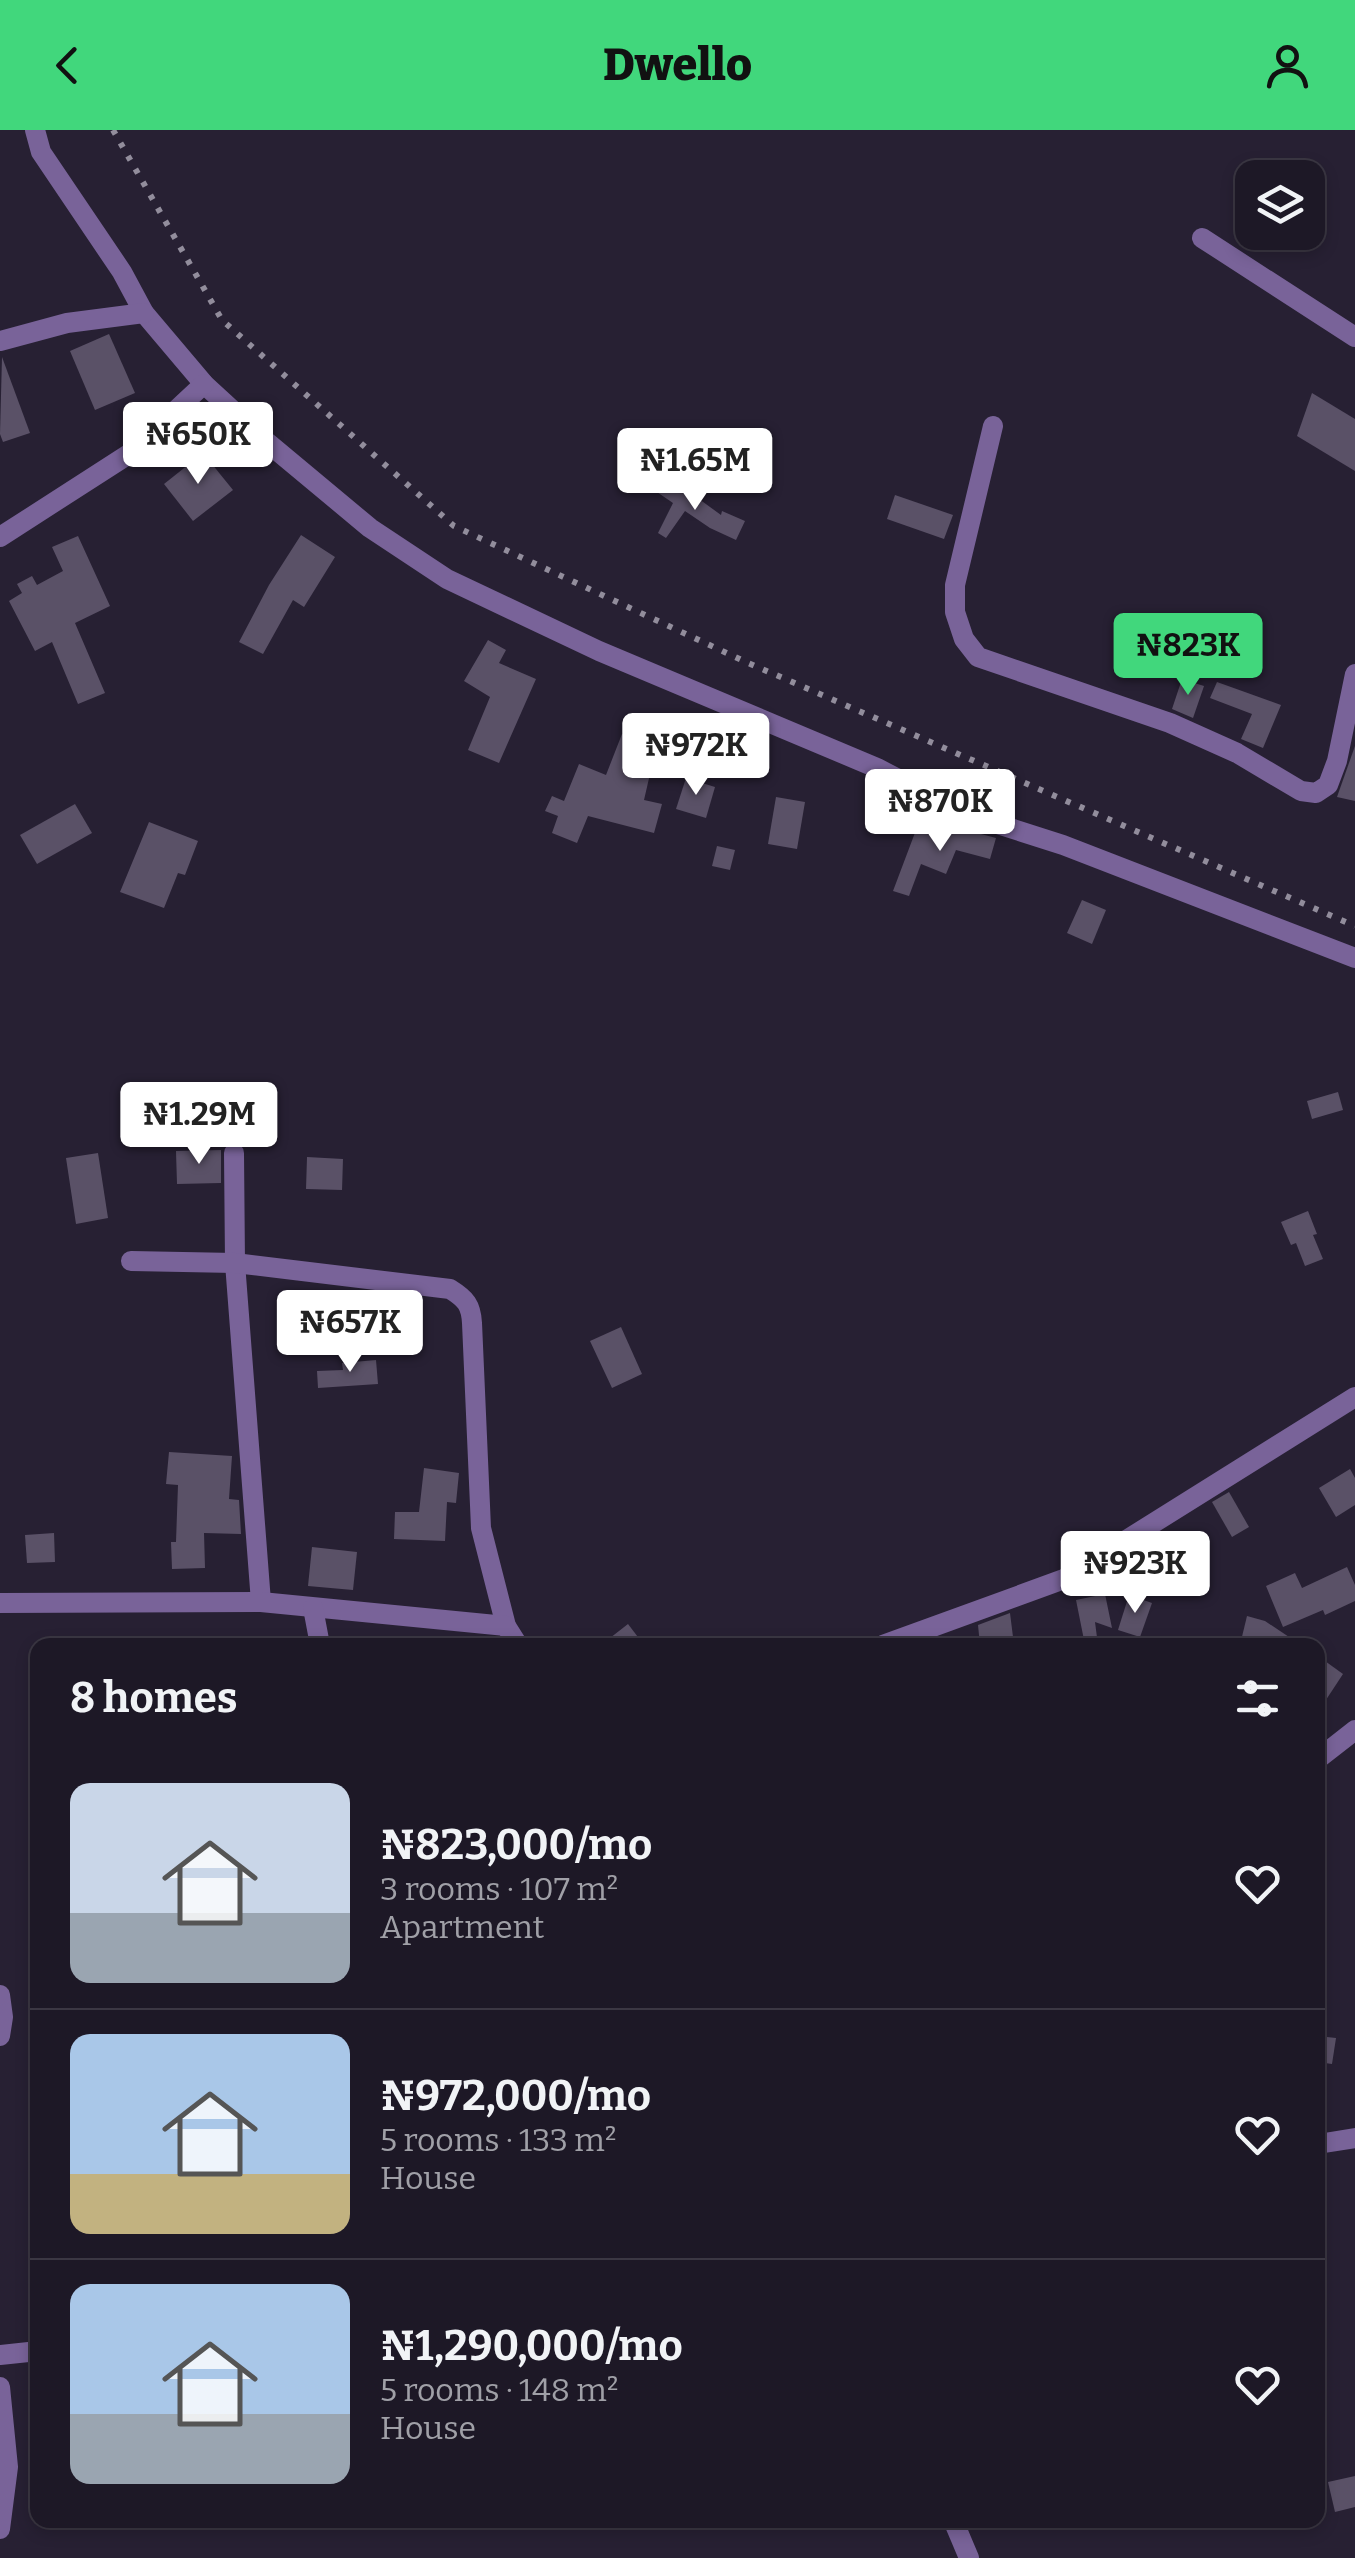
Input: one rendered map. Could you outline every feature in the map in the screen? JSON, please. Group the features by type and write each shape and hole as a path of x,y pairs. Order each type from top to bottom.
{"street":[{"path":"35,130 41,152 122,272 144,313 204,384 370,528 447,579 598,651 878,768 966,814 1063,845 1355,958"},
{"path":"1202,238 1355,337"},
{"path":"0,340 66,323 144,313"},
{"path":"0,538 128,454 204,384"},
{"path":"993,426 955,585 955,612 964,639 978,657 1170,723 1237,753 1301,792 1316,793 1328,784 1337,761 1355,674"},
{"path":"234,1153 235,1263 261,1602"},
{"path":"131,1261 235,1263 450,1288 464,1298 471,1308 481,1528 506,1626 514,1638"},
{"path":"902,1638 1064,1579 1352,1407"},
{"path":"0,1603 261,1602 506,1626"},
{"path":"314,1608 319,1638"},
{"path":"1325,1754 1355,1730"},
{"path":"0,1994 0,2036"},
{"path":"1325,2143 1355,2138"},
{"path":"0,2355 30,2352"},
{"path":"0,2387 8,2467 0,2528"},
{"path":"956,2528 969,2558"}],"building":[{"path":"109,334 135,393 95,410 70,351"},
{"path":"2,357 30,433 3,442 0,434"},
{"path":"1312,393 1355,419 1355,471 1297,436"},
{"path":"203,453 233,490 193,521 164,484"},
{"path":"656,479 699,499 721,515 722,511 745,521 736,540 685,511 666,538 658,533 673,503 651,488"},
{"path":"895,495 953,515 944,539 887,519"},
{"path":"301,535 335,557 304,607 293,600 263,654 239,642"},
{"path":"78,536 110,606 75,623 105,693 78,704 52,642 35,651 9,601 22,593 17,584 32,576 37,585 63,571 52,547"},
{"path":"488,640 506,650 499,663 536,679 499,763 468,750 490,697 464,681"},
{"path":"1182,679 1204,686 1193,718 1172,709"},
{"path":"1217,682 1281,705 1263,748 1241,739 1252,714 1210,698"},
{"path":"622,734 642,741 638,750 657,759 644,800 662,804 654,833 588,816 577,843 552,833 558,816 545,811 552,796 564,801 579,764 606,775"},
{"path":"1355,746 1355,801 1337,797"},
{"path":"686,778 715,787 706,818 676,809"},
{"path":"776,797 805,802 797,849 768,844"},
{"path":"75,804 92,833 37,864 20,835"},
{"path":"149,822 198,841 185,875 178,873 164,908 120,892"},
{"path":"951,826 996,838 990,859 956,850 946,874 921,864 909,896 893,891 916,830 947,841"},
{"path":"717,846 735,850 730,870 712,866"},
{"path":"1082,900 1106,910 1092,944 1067,933"},
{"path":"1338,1092 1343,1110 1312,1119 1307,1101"},
{"path":"221,1150 221,1183 177,1184 176,1151"},
{"path":"98,1153 108,1218 76,1224 66,1158"},
{"path":"307,1157 343,1159 342,1190 306,1189"},
{"path":"1308,1211 1323,1259 1305,1266 1296,1243 1291,1245 1281,1222"},
{"path":"621,1327 642,1374 612,1388 590,1341"},
{"path":"376,1360 378,1384 318,1388 317,1371 343,1370 342,1363"},
{"path":"169,1452 232,1456 229,1499 239,1500 241,1534 204,1533 205,1568 172,1569 178,1485 166,1484"},
{"path":"424,1468 459,1473 456,1503 447,1502 445,1541 394,1539 395,1512 419,1512"},
{"path":"1350,1469 1355,1478 1355,1505 1336,1517 1319,1488"},
{"path":"1229,1492 1249,1527 1232,1537 1212,1502"},
{"path":"54,1533 55,1562 27,1563 25,1535"},
{"path":"312,1547 357,1552 353,1590 308,1586"},
{"path":"1347,1567 1355,1585 1355,1601 1283,1627 1266,1586 1295,1573 1302,1588"},
{"path":"1105,1594 1112,1628 1095,1622 1097,1638 1084,1638 1076,1600"},
{"path":"1129,1595 1152,1603 1140,1637 1118,1630"},
{"path":"1010,1613 1013,1638 979,1638 978,1625"},
{"path":"1247,1616 1265,1621 1290,1638 1242,1638"},
{"path":"628,1624 639,1638 610,1638"},
{"path":"1325,1661 1343,1674 1325,1701"},
{"path":"1325,2037 1336,2038 1332,2064 1325,2063"},
{"path":"1355,2476 1355,2507 1335,2512 1328,2482"}],"railway":[{"path":"113,130 222,320 454,526 746,662 1355,926"}]}
